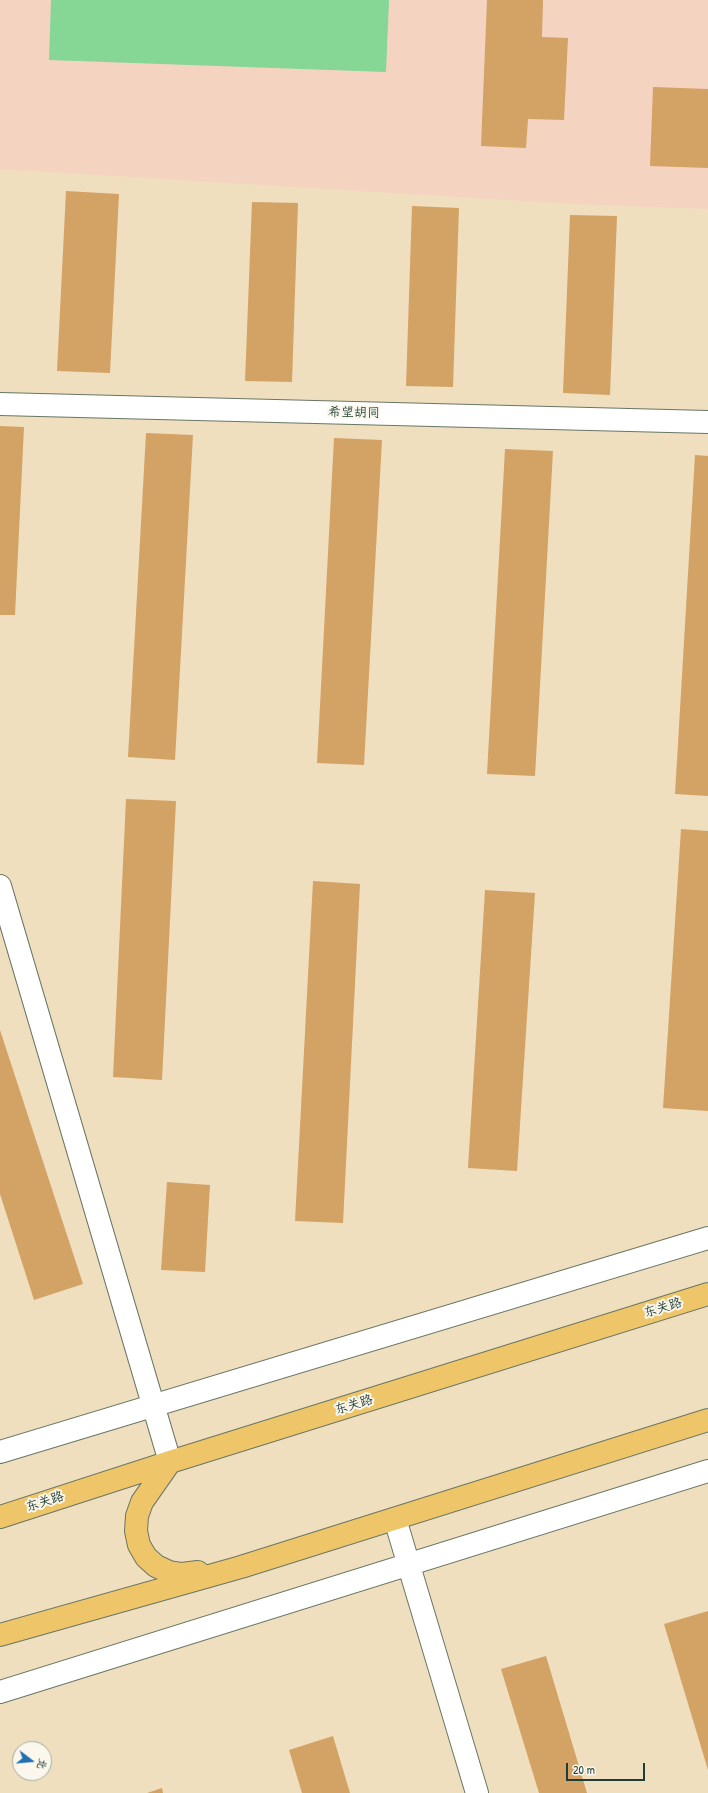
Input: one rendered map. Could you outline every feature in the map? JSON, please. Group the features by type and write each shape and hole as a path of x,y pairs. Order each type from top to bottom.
{"main road":[{"name":"东关路","path":"0,1517 170,1462 708,1294"},
{"path":"0,1635 241,1567 708,1420"},
{"path":"170,1462 142,1502 137,1516 136,1531 139,1545 146,1557 156,1566 182,1574 241,1567"}],"street":[{"name":"希望胡同","path":"0,404 708,422"},
{"path":"0,886 170,1462"},
{"path":"0,1452 708,1238"},
{"path":"0,1692 708,1471"},
{"path":"395,1519 477,1793"}],"shaded area":[{"path":"0,0 708,0 708,209 572,204 0,169"}],"green space":[{"path":"51,0 389,0 386,72 49,60"}],"building":[{"path":"487,0 543,0 542,37 568,38 564,120 528,119 526,148 481,146"},
{"path":"653,87 708,89 708,168 650,166"},
{"path":"66,191 119,194 110,373 57,371"},
{"path":"252,202 298,203 292,382 245,381"},
{"path":"412,206 459,208 453,387 406,386"},
{"path":"570,215 617,216 610,395 563,393"},
{"path":"0,426 24,427 15,615 0,615"},
{"path":"146,433 193,435 175,760 128,757"},
{"path":"334,438 382,440 364,765 317,763"},
{"path":"505,449 553,451 535,776 487,774"},
{"path":"695,455 708,456 708,796 675,794"},
{"path":"126,799 176,801 162,1080 113,1077"},
{"path":"681,829 708,831 708,1111 663,1108"},
{"path":"313,881 360,884 343,1223 295,1221"},
{"path":"485,890 535,893 517,1171 468,1168"},
{"path":"0,1030 83,1284 34,1300 0,1194"},
{"path":"167,1182 210,1185 205,1272 161,1270"},
{"path":"708,1611 708,1770 664,1624"},
{"path":"546,1656 587,1793 539,1793 501,1669"},
{"path":"333,1736 350,1793 302,1793 289,1750"},
{"path":"162,1788 163,1793 147,1793"}]}
